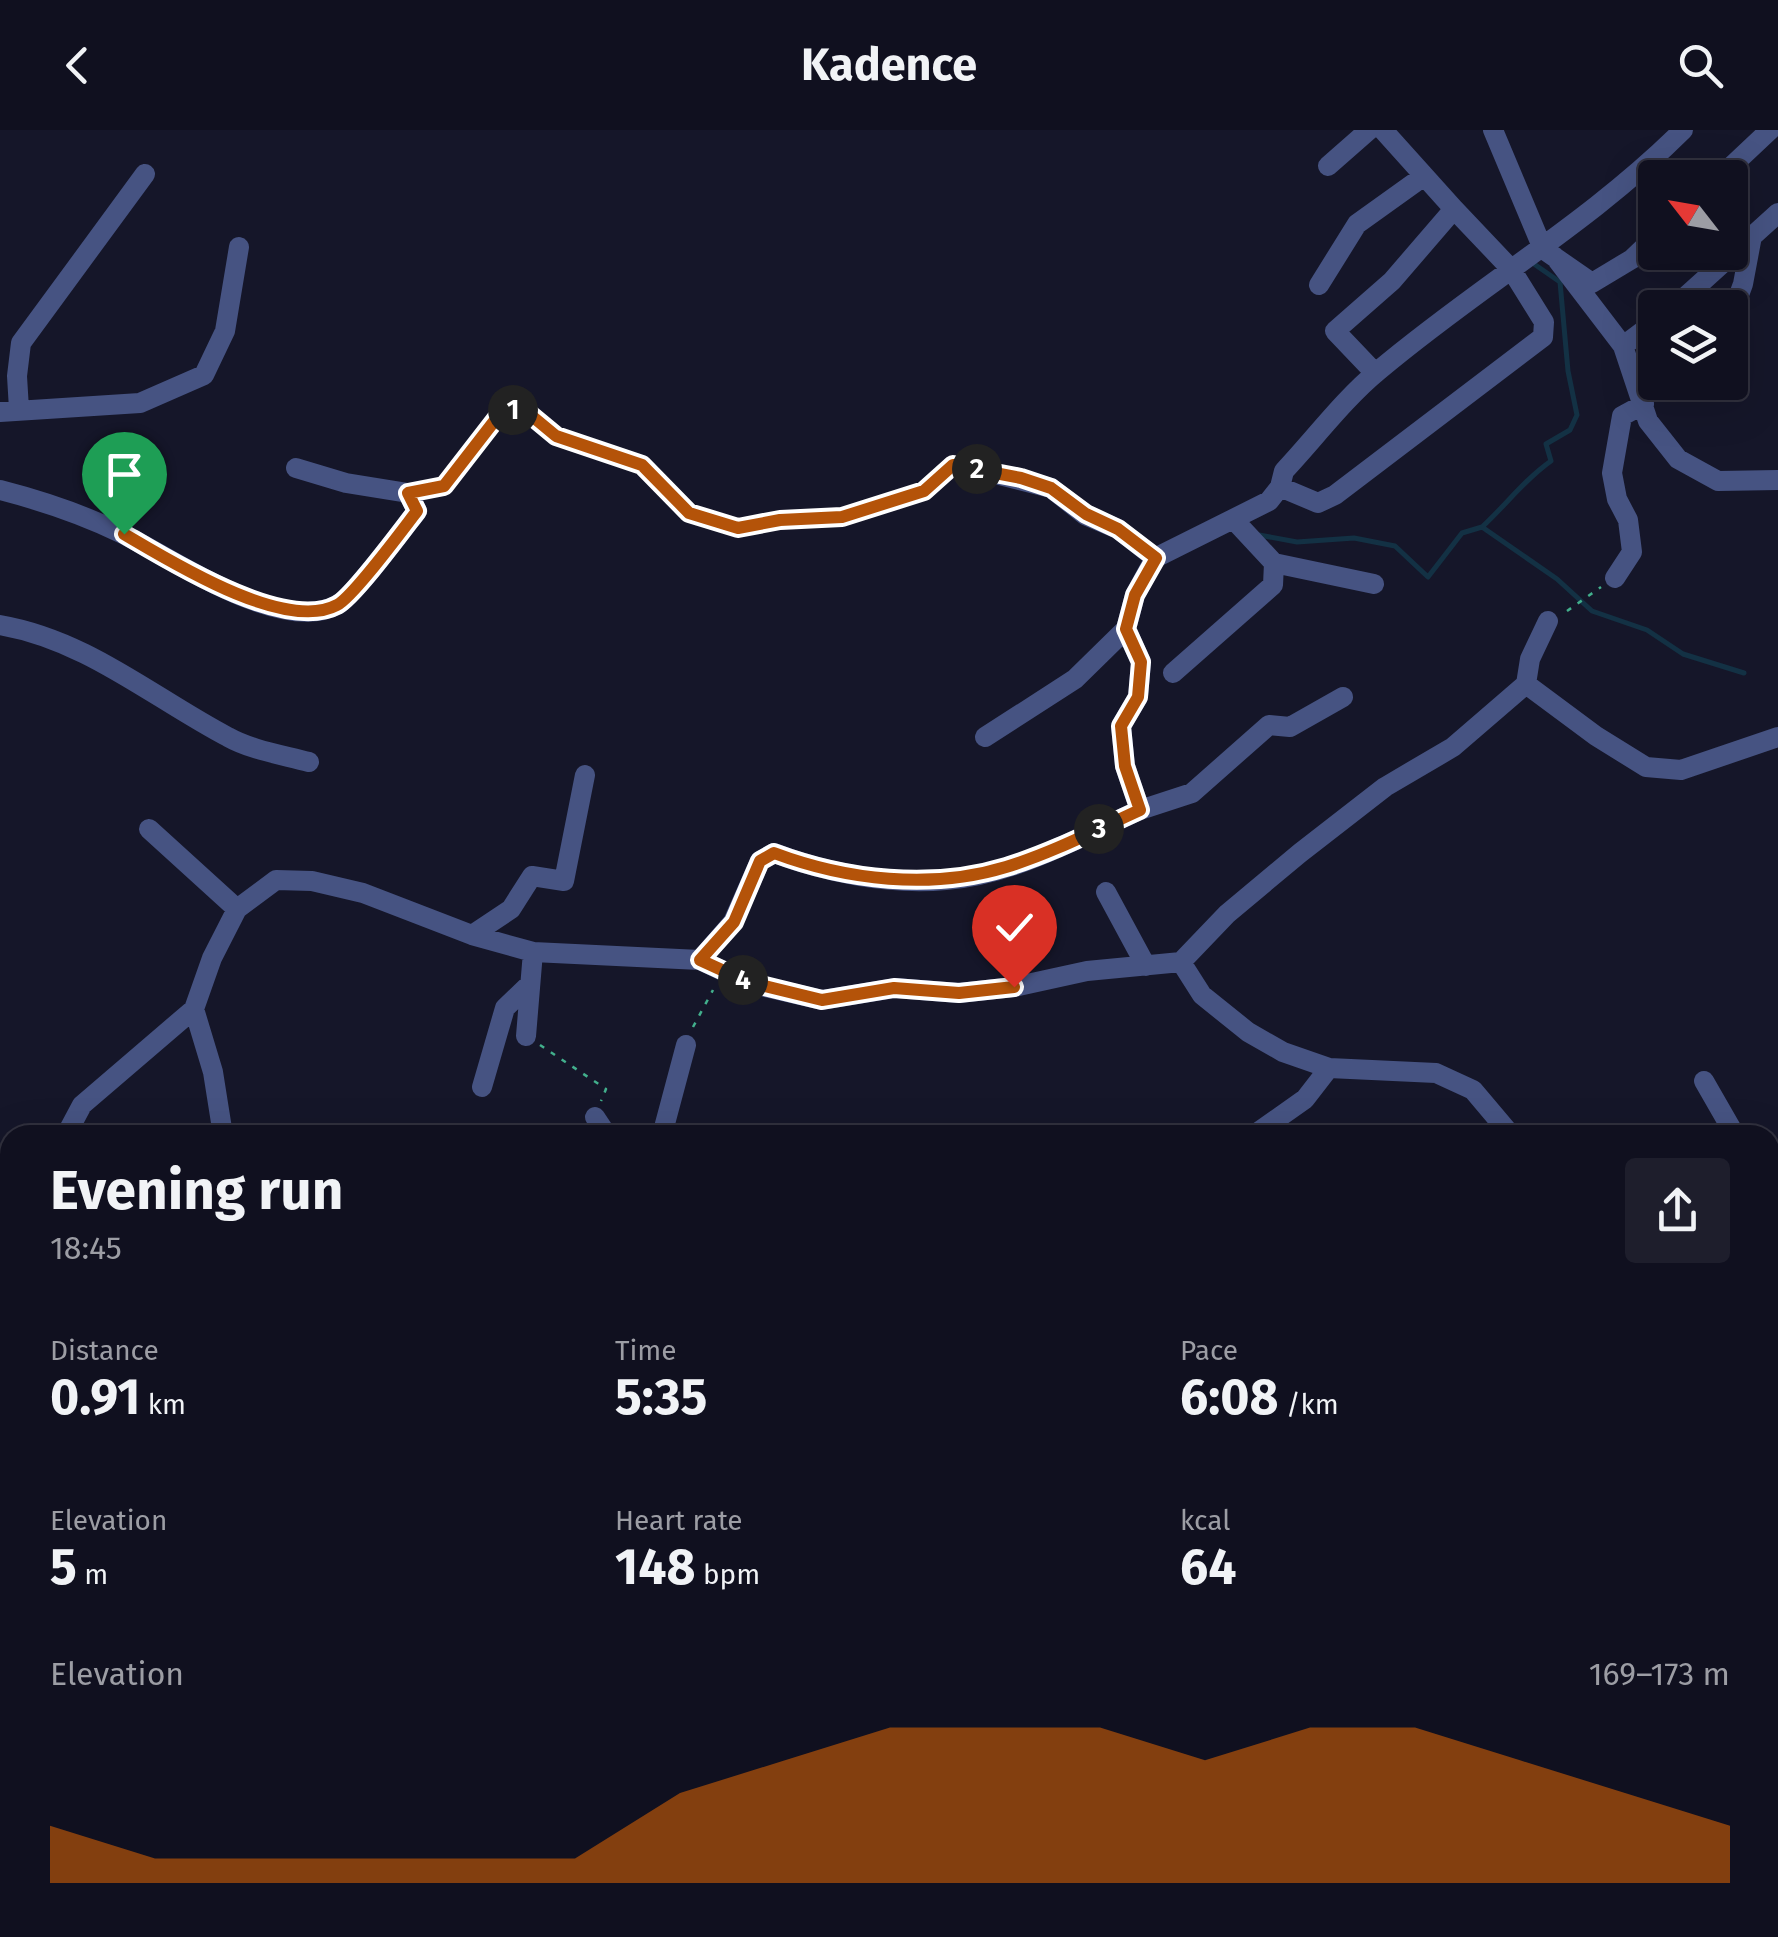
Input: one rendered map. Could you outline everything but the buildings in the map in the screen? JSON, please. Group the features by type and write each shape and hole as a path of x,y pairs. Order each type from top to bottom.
{"street":[{"path":"1328,166 1369,130"},
{"path":"1280,487 1318,503 1335,496 1543,338 1544,322 1511,269 1383,130"},
{"path":"1493,130 1549,253 1623,346 1648,421 1678,459 1718,481 1778,480"},
{"path":"985,737 1075,679 1126,629 1135,595 1156,558 1268,501 1280,487 1284,471 1376,373 1511,269 1549,253 1660,140 1683,130"},
{"path":"1738,160 1770,130"},
{"path":"145,174 21,343 9,410 140,403 204,374 225,331 239,247"},
{"path":"1320,285 1357,224 1424,176"},
{"path":"1376,373 1335,330 1392,280 1454,209"},
{"path":"1693,290 1778,212"},
{"path":"1741,290 1752,236"},
{"path":"1549,253 1592,282 1638,253"},
{"path":"1623,346 1638,335"},
{"path":"1614,578 1632,552 1628,520 1617,500 1612,473 1617,439 1622,416 1643,401"},
{"path":"964,466 1051,488 1086,514 1118,529 1156,558"},
{"path":"0,490 52,504 124,534 208,582 260,602 309,612 339,605 417,511 408,493 346,483 296,468"},
{"path":"1234,520 1274,563 1374,584"},
{"path":"1174,673 1273,585 1274,563"},
{"path":"72,1125 82,1106 194,1008 212,958 238,910 276,880 312,882 363,893 472,935 533,952 700,960 748,982 822,1000 894,988 959,993 1014,987 1087,971 1181,962 1227,914 1300,853 1385,787 1453,747 1526,684 1530,659 1548,621"},
{"path":"0,624 29,630 94,656 230,739 309,762"},
{"path":"1126,629 1141,662 1138,697 1121,726 1125,766 1140,810"},
{"path":"1526,684 1646,768 1681,770 1778,736"},
{"path":"700,960 734,922 760,861 774,853 814,868 885,878 948,880 1006,867 1140,810 1192,793 1269,725 1290,726 1343,697"},
{"path":"472,935 511,908 532,876 564,881 585,775"},
{"path":"149,829 238,910"},
{"path":"1106,892 1146,966"},
{"path":"526,1036 533,952"},
{"path":"1181,962 1202,995 1248,1032 1283,1052 1329,1068 1436,1073 1473,1090 1503,1125"},
{"path":"482,1087 505,1008 530,984"},
{"path":"194,1008 213,1072 221,1125"},
{"path":"665,1125 686,1045"},
{"path":"1268,1125 1305,1099 1329,1068"},
{"path":"1704,1080 1729,1125"},
{"path":"595,1116 601,1125"}],"path":[{"path":"408,493 444,486 499,415 521,407 556,436 642,465 689,513 738,528 780,520 842,517 924,491 953,465 964,466"},
{"path":"1574,608 1588,596"},
{"path":"686,1045 724,971"},
{"path":"526,1036 606,1090 595,1116"}],"waterway":[{"path":"1482,527 1551,461 1546,444 1570,430 1577,415 1568,371 1560,282 1534,264"},
{"path":"1259,535 1297,542 1354,538 1395,546 1428,577 1462,533 1482,527 1557,579 1592,611 1647,630 1683,654 1744,673"}],"route":[{"path":"124,534 208,582 260,602 309,612 339,605 417,511 408,493 444,486 499,415 521,407 556,436 642,465 689,513 738,528 780,520 842,517 924,491 953,465 1051,488 1086,514 1118,529 1156,558 1135,595 1126,629 1141,662 1138,697 1121,726 1125,766 1140,810 1006,867 948,880 885,878 814,868 774,853 760,861 734,922 700,960 748,982 822,1000 894,988 959,993 1014,987"}]}
